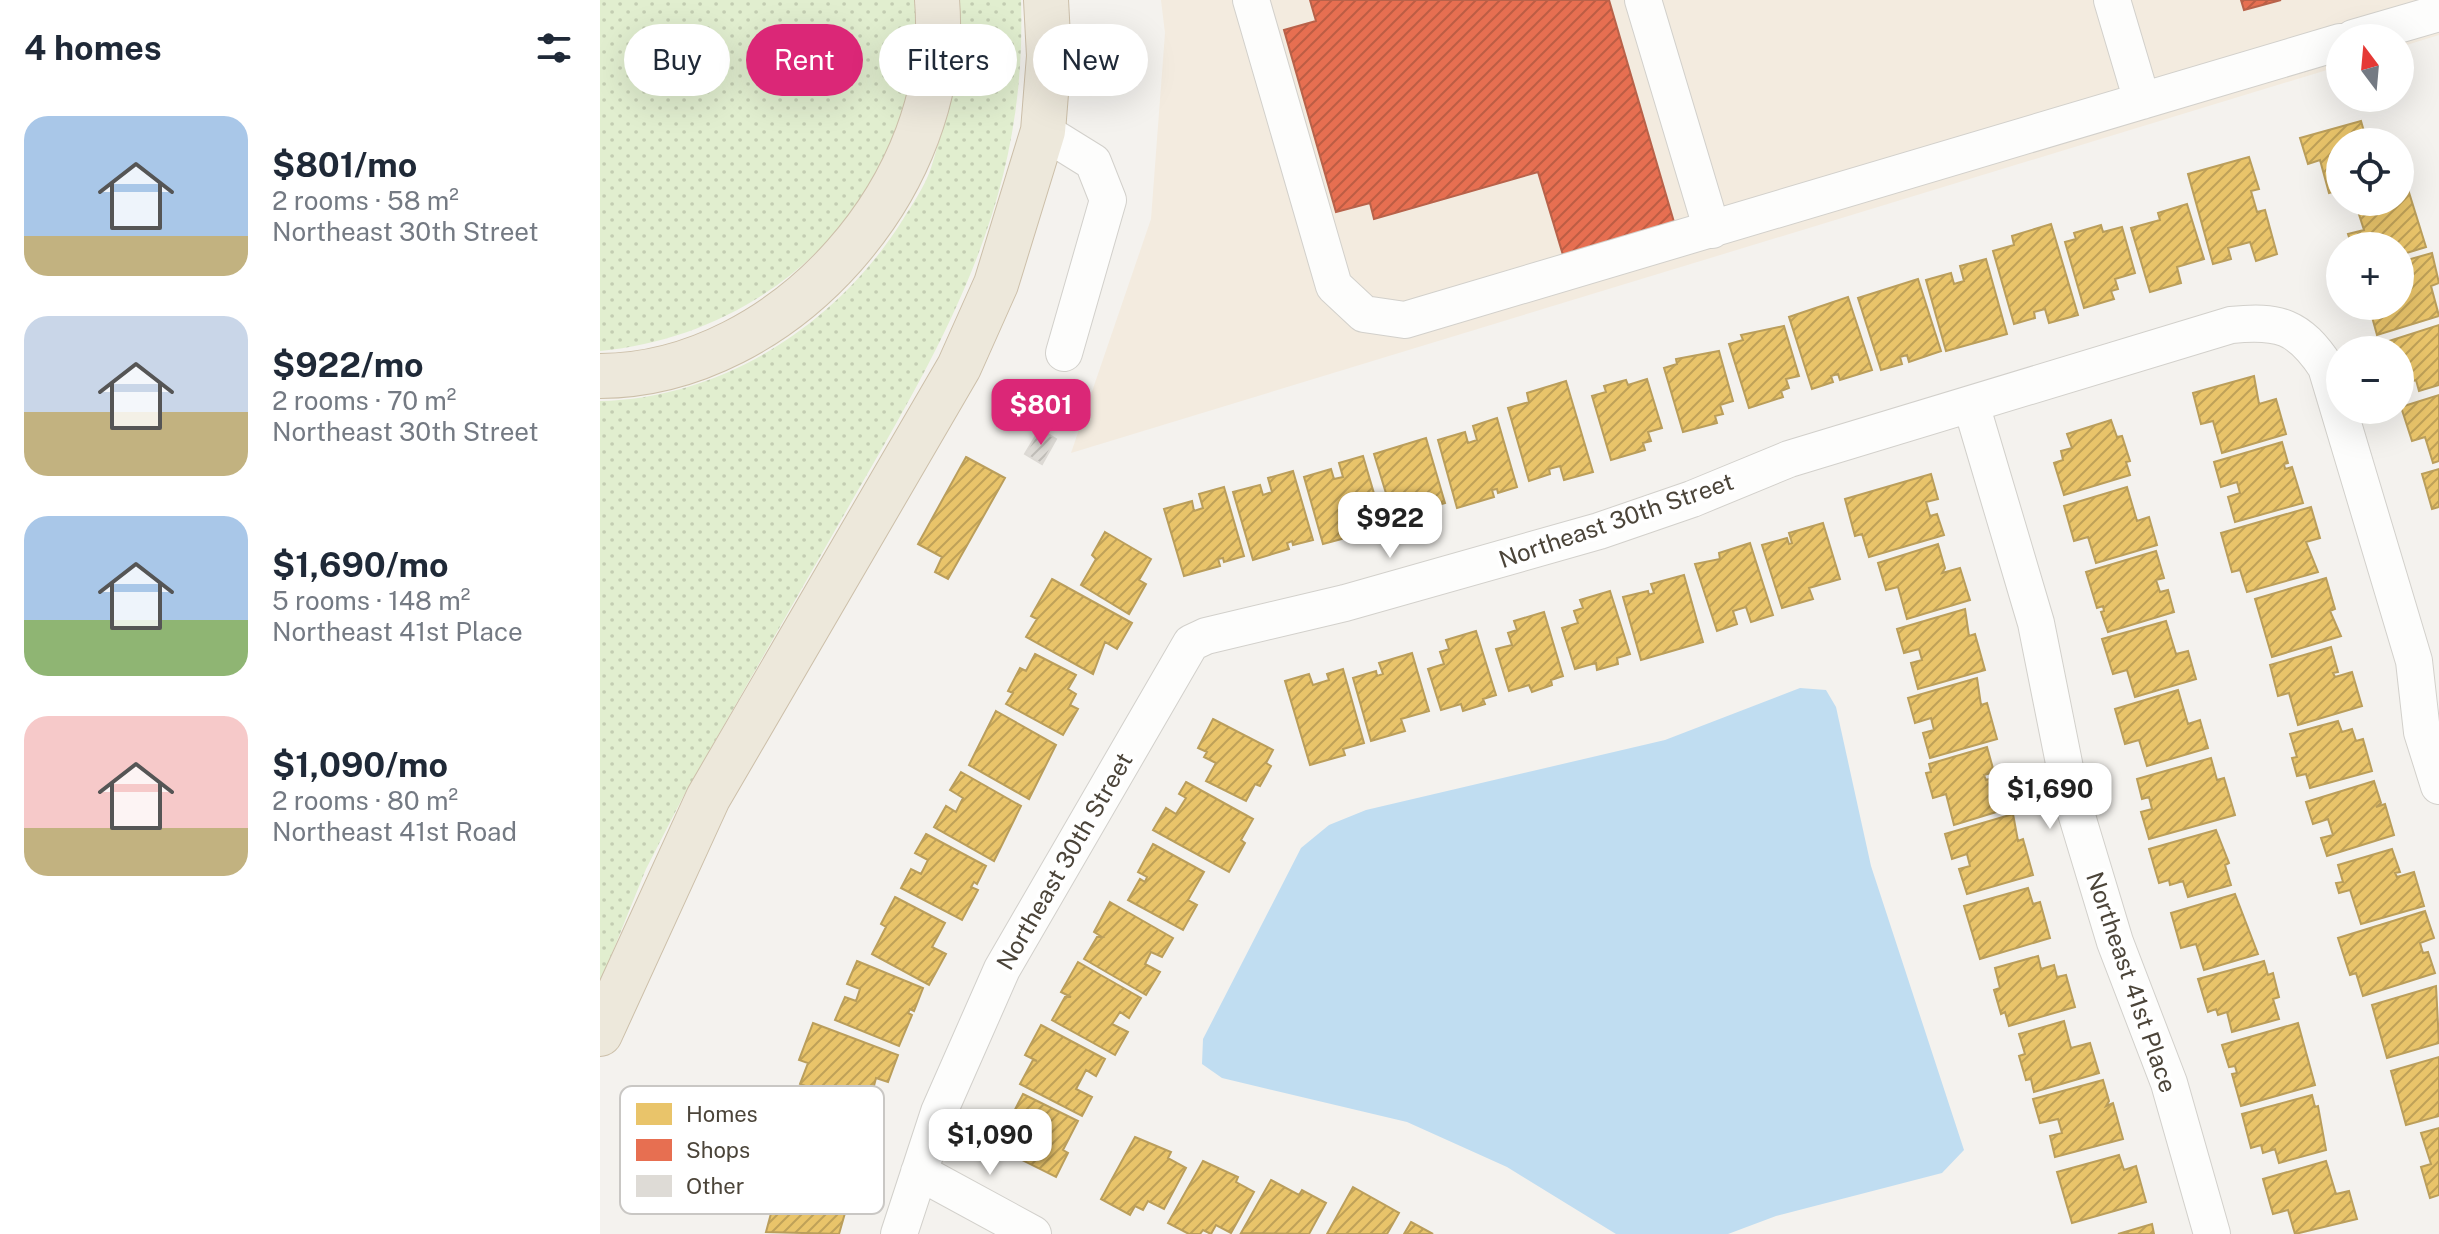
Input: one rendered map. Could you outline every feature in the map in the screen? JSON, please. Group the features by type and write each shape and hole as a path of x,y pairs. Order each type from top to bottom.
{"highway":[{"path":"600,376 664,367 724,346 779,315 823,280 868,229 895,189 927,103 936,54 937,0"},
{"path":"600,1034 708,798 959,367 996,284 1043,131 1049,56 1046,0"}],"street":[{"path":"1251,0 1334,286 1364,314 1405,320 2326,46"},
{"path":"1643,0 1712,230"},
{"path":"2112,0 2142,101"},
{"path":"2365,23 2439,13"},
{"path":"1043,131 1093,162 1108,200 1064,353"},
{"name":"Northeast 30th Street","path":"899,1234 939,1112 1002,969 1191,643 1206,636 1345,603 1599,531 1692,499 1789,459 2231,325 2258,322 2286,326 2311,344 2326,367 2414,661 2422,732 2439,786"},
{"name":"Northeast 41st Place","path":"1971,404 2036,623 2070,793 2115,942 2169,1083 2212,1234"},
{"path":"919,1172 1033,1234"}],"shaded area":[{"path":"1161,0 2435,0 2439,35 2414,43 2414,24 2326,24 2326,70 1071,453 1151,219 1165,33"}],"green space":[{"path":"600,0 920,0 919,24 879,24 879,96 909,96 893,143 867,191 834,233 796,270 753,301 706,325 654,342 600,351"},
{"path":"956,0 1021,0 1017,89 1017,24 955,24"},
{"path":"948,96 1016,96 1010,143 994,207 972,269 946,330 915,390 683,797 646,869 600,983 600,401 646,397 690,386 733,370 811,322 845,292 902,221 931,168"}],"water":[{"path":"1800,688 1826,690 1836,707 1871,866 1964,1150 1942,1173 1776,1216 1728,1234 1616,1234 1507,1167 1407,1122 1222,1078 1202,1064 1203,1039 1301,848 1329,825 1366,810 1665,740"}],"building: Homes":[{"path":"2361,121 2363,128 2336,128"},
{"path":"2326,131 2326,182 2320,160 2308,164 2300,138"},
{"path":"2249,157 2259,189 2251,191 2257,212 2265,210 2277,254 2256,261 2250,242 2228,248 2231,259 2213,264 2188,174"},
{"path":"2187,204 2204,259 2177,267 2181,283 2150,292 2131,228 2160,220 2158,213"},
{"path":"2414,208 2426,247 2414,251 2414,232 2356,232 2364,230 2360,216 2414,216"},
{"path":"2051,224 2078,315 2049,323 2045,309 2034,312 2035,318 2014,324 1993,251 2014,245 2012,236"},
{"path":"2101,225 2103,232 2122,227 2135,273 2115,279 2118,289 2111,291 2114,299 2084,308 2065,242 2076,239 2074,233"},
{"path":"2432,253 2439,283 2431,286 2439,316 2377,335 2373,320 2414,320 2414,258"},
{"path":"1986,259 2007,334 1946,351 1926,280 1951,273 1954,284 1964,281 1960,266"},
{"path":"1918,279 1941,351 1909,362 1907,355 1900,357 1902,364 1881,370 1858,298"},
{"path":"1848,297 1872,370 1840,380 1838,374 1831,376 1833,382 1812,389 1789,317"},
{"path":"2439,325 2439,385 2419,391 2414,381 2414,336 2405,336"},
{"path":"1784,326 1799,376 1786,379 1789,388 1781,391 1783,397 1749,408 1729,344 1743,340 1741,335"},
{"path":"1719,351 1733,401 1720,405 1723,414 1715,416 1717,423 1683,432 1664,368 1677,364 1676,359"},
{"path":"2254,376 2259,404 2276,399 2286,434 2222,453 2213,421 2201,424 2193,393"},
{"path":"1647,379 1662,428 1648,432 1651,441 1643,443 1645,450 1611,460 1592,396 1606,392 1604,386 1626,380 1628,385"},
{"path":"1566,381 1593,472 1564,480 1560,466 1549,469 1550,474 1529,481 1508,408 1529,402 1527,393"},
{"path":"2439,395 2439,461 2433,463 2425,437 2412,441 2406,424 2414,424 2414,403"},
{"path":"1497,418 1517,487 1498,493 1497,489 1492,490 1494,497 1457,508 1438,440 1465,432 1468,443 1477,440 1473,426"},
{"path":"2111,420 2117,437 2122,436 2130,461 2126,462 2130,475 2064,495 2054,463 2063,460 2061,451 2072,448 2067,434"},
{"path":"1426,438 1445,503 1431,507 1433,515 1396,526 1374,454"},
{"path":"2282,442 2288,463 2284,464 2285,469 2292,467 2303,503 2235,522 2228,497 2240,493 2237,482 2221,487 2214,462"},
{"path":"1363,456 1383,524 1364,530 1363,526 1358,528 1360,534 1323,544 1304,477 1331,469 1334,479 1343,477 1339,463"},
{"path":"966,457 1005,478 948,579 935,572 942,557 918,544"},
{"path":"2439,469 2439,507 2432,509 2422,474"},
{"path":"1293,471 1313,540 1293,545 1292,541 1287,543 1289,549 1253,560 1233,492 1260,485 1263,495 1272,492 1268,478"},
{"path":"1931,474 1938,499 1926,502 1930,516 1937,514 1944,535 1869,557 1862,534 1855,536 1845,499"},
{"path":"1224,487 1244,556 1224,562 1223,558 1218,559 1220,566 1184,576 1164,509 1192,501 1194,511 1203,508 1199,494"},
{"path":"2127,487 2137,521 2149,517 2157,545 2096,563 2088,537 2074,541 2064,506"},
{"path":"2311,507 2320,538 2306,542 2318,572 2247,592 2240,570 2232,572 2221,533"},
{"path":"1823,523 1840,579 1809,588 1813,599 1782,608 1762,545 1787,538 1789,544 1792,543 1789,533"},
{"path":"1105,532 1151,559 1139,580 1146,584 1129,614 1081,585 1096,559 1092,555"},
{"path":"1750,543 1773,615 1751,622 1746,607 1733,611 1737,624 1717,631 1695,564 1720,559 1719,553"},
{"path":"1938,544 1945,568 1942,573 1960,568 1970,600 1907,619 1898,587 1886,590 1878,563"},
{"path":"2156,551 2164,578 2156,580 2160,592 2168,590 2174,612 2108,632 2101,612 2104,611 2103,606 2097,608 2086,572"},
{"path":"1684,575 1703,642 1641,660 1623,597 1648,591 1649,595 1654,593 1651,584"},
{"path":"2326,578 2335,609 2330,611 2341,636 2272,657 2255,599"},
{"path":"1052,579 1132,623 1117,649 1105,642 1093,674 1026,637 1037,619 1031,616"},
{"path":"1610,591 1630,654 1617,658 1618,664 1597,670 1596,663 1575,669 1562,628 1578,623 1574,611 1583,608 1580,600"},
{"path":"1965,609 1969,636 1975,634 1985,670 1918,689 1911,663 1922,660 1919,649 1904,653 1897,629"},
{"path":"1544,612 1563,676 1551,680 1552,685 1532,692 1529,685 1509,691 1496,649 1512,645 1508,633 1517,630 1514,621"},
{"path":"2166,621 2176,654 2188,651 2196,679 2135,697 2127,670 2113,674 2102,639"},
{"path":"1476,631 1496,695 1483,699 1485,704 1463,711 1461,704 1441,710 1428,669 1444,664 1440,652 1449,649 1446,640"},
{"path":"2331,647 2338,672 2333,673 2335,677 2352,672 2362,706 2298,725 2289,693 2278,696 2270,665"},
{"path":"1412,653 1429,711 1401,719 1405,731 1371,741 1353,678 1376,671 1377,676 1383,674 1379,663"},
{"path":"1035,654 1076,675 1068,689 1076,694 1070,705 1078,709 1063,735 1006,704 1013,693 1008,691 1020,668 1026,671"},
{"path":"1343,669 1364,743 1343,749 1345,755 1310,765 1285,681 1309,674 1313,685 1329,680 1327,674"},
{"path":"1977,678 1981,705 1987,703 1997,739 1930,758 1923,733 1934,730 1931,718 1915,723 1908,698"},
{"path":"2178,690 2188,724 2200,720 2208,748 2147,766 2139,740 2125,744 2115,709"},
{"path":"996,711 1056,745 1029,799 969,765"},
{"path":"1213,719 1273,750 1266,763 1271,766 1260,786 1255,784 1246,801 1206,781 1216,763 1204,757 1207,752 1198,748"},
{"path":"2338,721 2342,732 2352,729 2356,741 2363,739 2372,771 2310,788 2306,774 2297,776 2292,758 2297,757 2290,734"},
{"path":"1987,747 1994,772 1984,775 1986,780 1996,777 2006,809 1954,825 1946,794 1933,798 1926,773 1931,772 1929,764"},
{"path":"2211,758 2217,780 2224,778 2235,815 2149,839 2141,812 2152,809 2149,797 2142,799 2137,779"},
{"path":"961,772 1021,806 994,861 934,827 946,806 956,812 963,798 950,790"},
{"path":"2374,781 2381,803 2376,807 2385,804 2394,835 2327,856 2321,838 2333,835 2328,819 2313,824 2306,802"},
{"path":"1186,782 1253,819 1241,840 1245,843 1229,872 1153,830 1166,808 1176,814 1186,798 1179,794"},
{"path":"2013,814 2018,841 2023,839 2033,875 1967,894 1959,869 1970,866 1967,854 1952,859 1945,834"},
{"path":"2216,830 2229,863 2225,865 2231,885 2188,897 2183,881 2170,885 2169,880 2159,883 2149,849"},
{"path":"926,834 986,866 977,884 974,882 971,887 978,890 962,920 901,888 911,869 921,874 928,860 915,853"},
{"path":"1153,844 1204,872 1188,900 1197,905 1183,930 1128,900 1140,879 1145,882 1147,877 1138,872"},
{"path":"2392,849 2400,872 2395,873 2397,877 2414,872 2424,906 2361,924 2350,890 2339,893 2336,883 2343,882 2338,865"},
{"path":"2028,888 2033,904 2040,902 2050,938 1980,959 1964,906"},
{"path":"2235,894 2258,954 2204,970 2196,944 2181,948 2171,913"},
{"path":"895,897 945,923 932,947 946,954 929,985 872,954 886,927 881,924"},
{"path":"1110,902 1173,938 1162,957 1151,952 1145,964 1160,972 1146,995 1084,959 1097,937 1102,937 1094,932"},
{"path":"2425,911 2434,938 2420,943 2423,953 2428,952 2435,973 2363,996 2356,973 2350,975 2338,938"},
{"path":"2038,956 2041,969 2054,965 2057,977 2066,975 2075,1007 2009,1026 2005,1012 2001,1014 1994,990 2000,988 1995,968"},
{"path":"857,961 923,988 914,1011 910,1009 908,1013 912,1015 899,1046 835,1020 845,997 856,1001 860,989 847,984"},
{"path":"2264,961 2268,975 2273,973 2279,997 2273,999 2279,1019 2232,1032 2227,1012 2218,1015 2216,1009 2208,1012 2198,979"},
{"path":"1078,962 1141,998 1129,1018 1120,1012 1112,1024 1128,1032 1115,1055 1052,1020 1065,997 1071,997 1061,992"},
{"path":"2436,986 2439,1043 2387,1058 2372,1005"},
{"path":"2064,1021 2071,1048 2090,1043 2099,1073 2034,1092 2031,1079 2026,1080 2019,1056 2025,1054 2019,1034"},
{"path":"813,1023 898,1055 888,1082 876,1078 874,1086 805,1086 800,1084 808,1063 799,1060"},
{"path":"2298,1023 2315,1085 2241,1106 2232,1074 2237,1073 2235,1066 2229,1067 2222,1045"},
{"path":"1041,1025 1105,1059 1096,1076 1086,1070 1076,1089 1092,1097 1082,1116 1020,1084 1033,1060 1037,1061 1025,1055"},
{"path":"2439,1057 2439,1116 2406,1125 2391,1071"},
{"path":"2103,1080 2109,1101 2106,1106 2113,1103 2123,1139 2055,1157 2050,1136 2062,1133 2058,1119 2040,1123 2033,1099"},
{"path":"1023,1094 1078,1121 1063,1150 1068,1153 1056,1177 1004,1151 1015,1129 1021,1129 1008,1123"},
{"path":"2312,1095 2315,1107 2318,1106 2326,1150 2279,1163 2275,1149 2263,1153 2261,1145 2251,1148 2242,1114"},
{"path":"2439,1128 2439,1195 2430,1198 2421,1167 2431,1164 2421,1133"},
{"path":"1135,1137 1171,1152 1168,1158 1186,1168 1164,1209 1148,1201 1143,1210 1135,1206 1130,1215 1101,1199"},
{"path":"2119,1155 2124,1170 2136,1166 2146,1202 2072,1223 2057,1172"},
{"path":"1203,1161 1238,1177 1236,1182 1254,1192 1231,1233 1216,1225 1211,1234 1203,1230 1200,1234 1189,1234 1168,1223"},
{"path":"2326,1161 2336,1194 2349,1191 2357,1219 2295,1234 2288,1210 2273,1214 2263,1179"},
{"path":"1271,1180 1299,1195 1302,1190 1326,1203 1309,1234 1241,1233"},
{"path":"1353,1187 1399,1213 1387,1234 1327,1234"},
{"path":"771,1214 845,1214 839,1234 766,1232"},
{"path":"1411,1222 1433,1234 1404,1234"},
{"path":"2152,1224 2154,1234 2118,1234"}],"building: Shops":[{"path":"1310,0 1609,0 1674,222 1563,255 1538,172 1374,219 1370,203 1336,212 1284,30 1316,21"},
{"path":"2241,0 2281,0 2244,10"}],"building: Other":[{"path":"1040,429 1056,439 1042,464 1025,454"}]}
